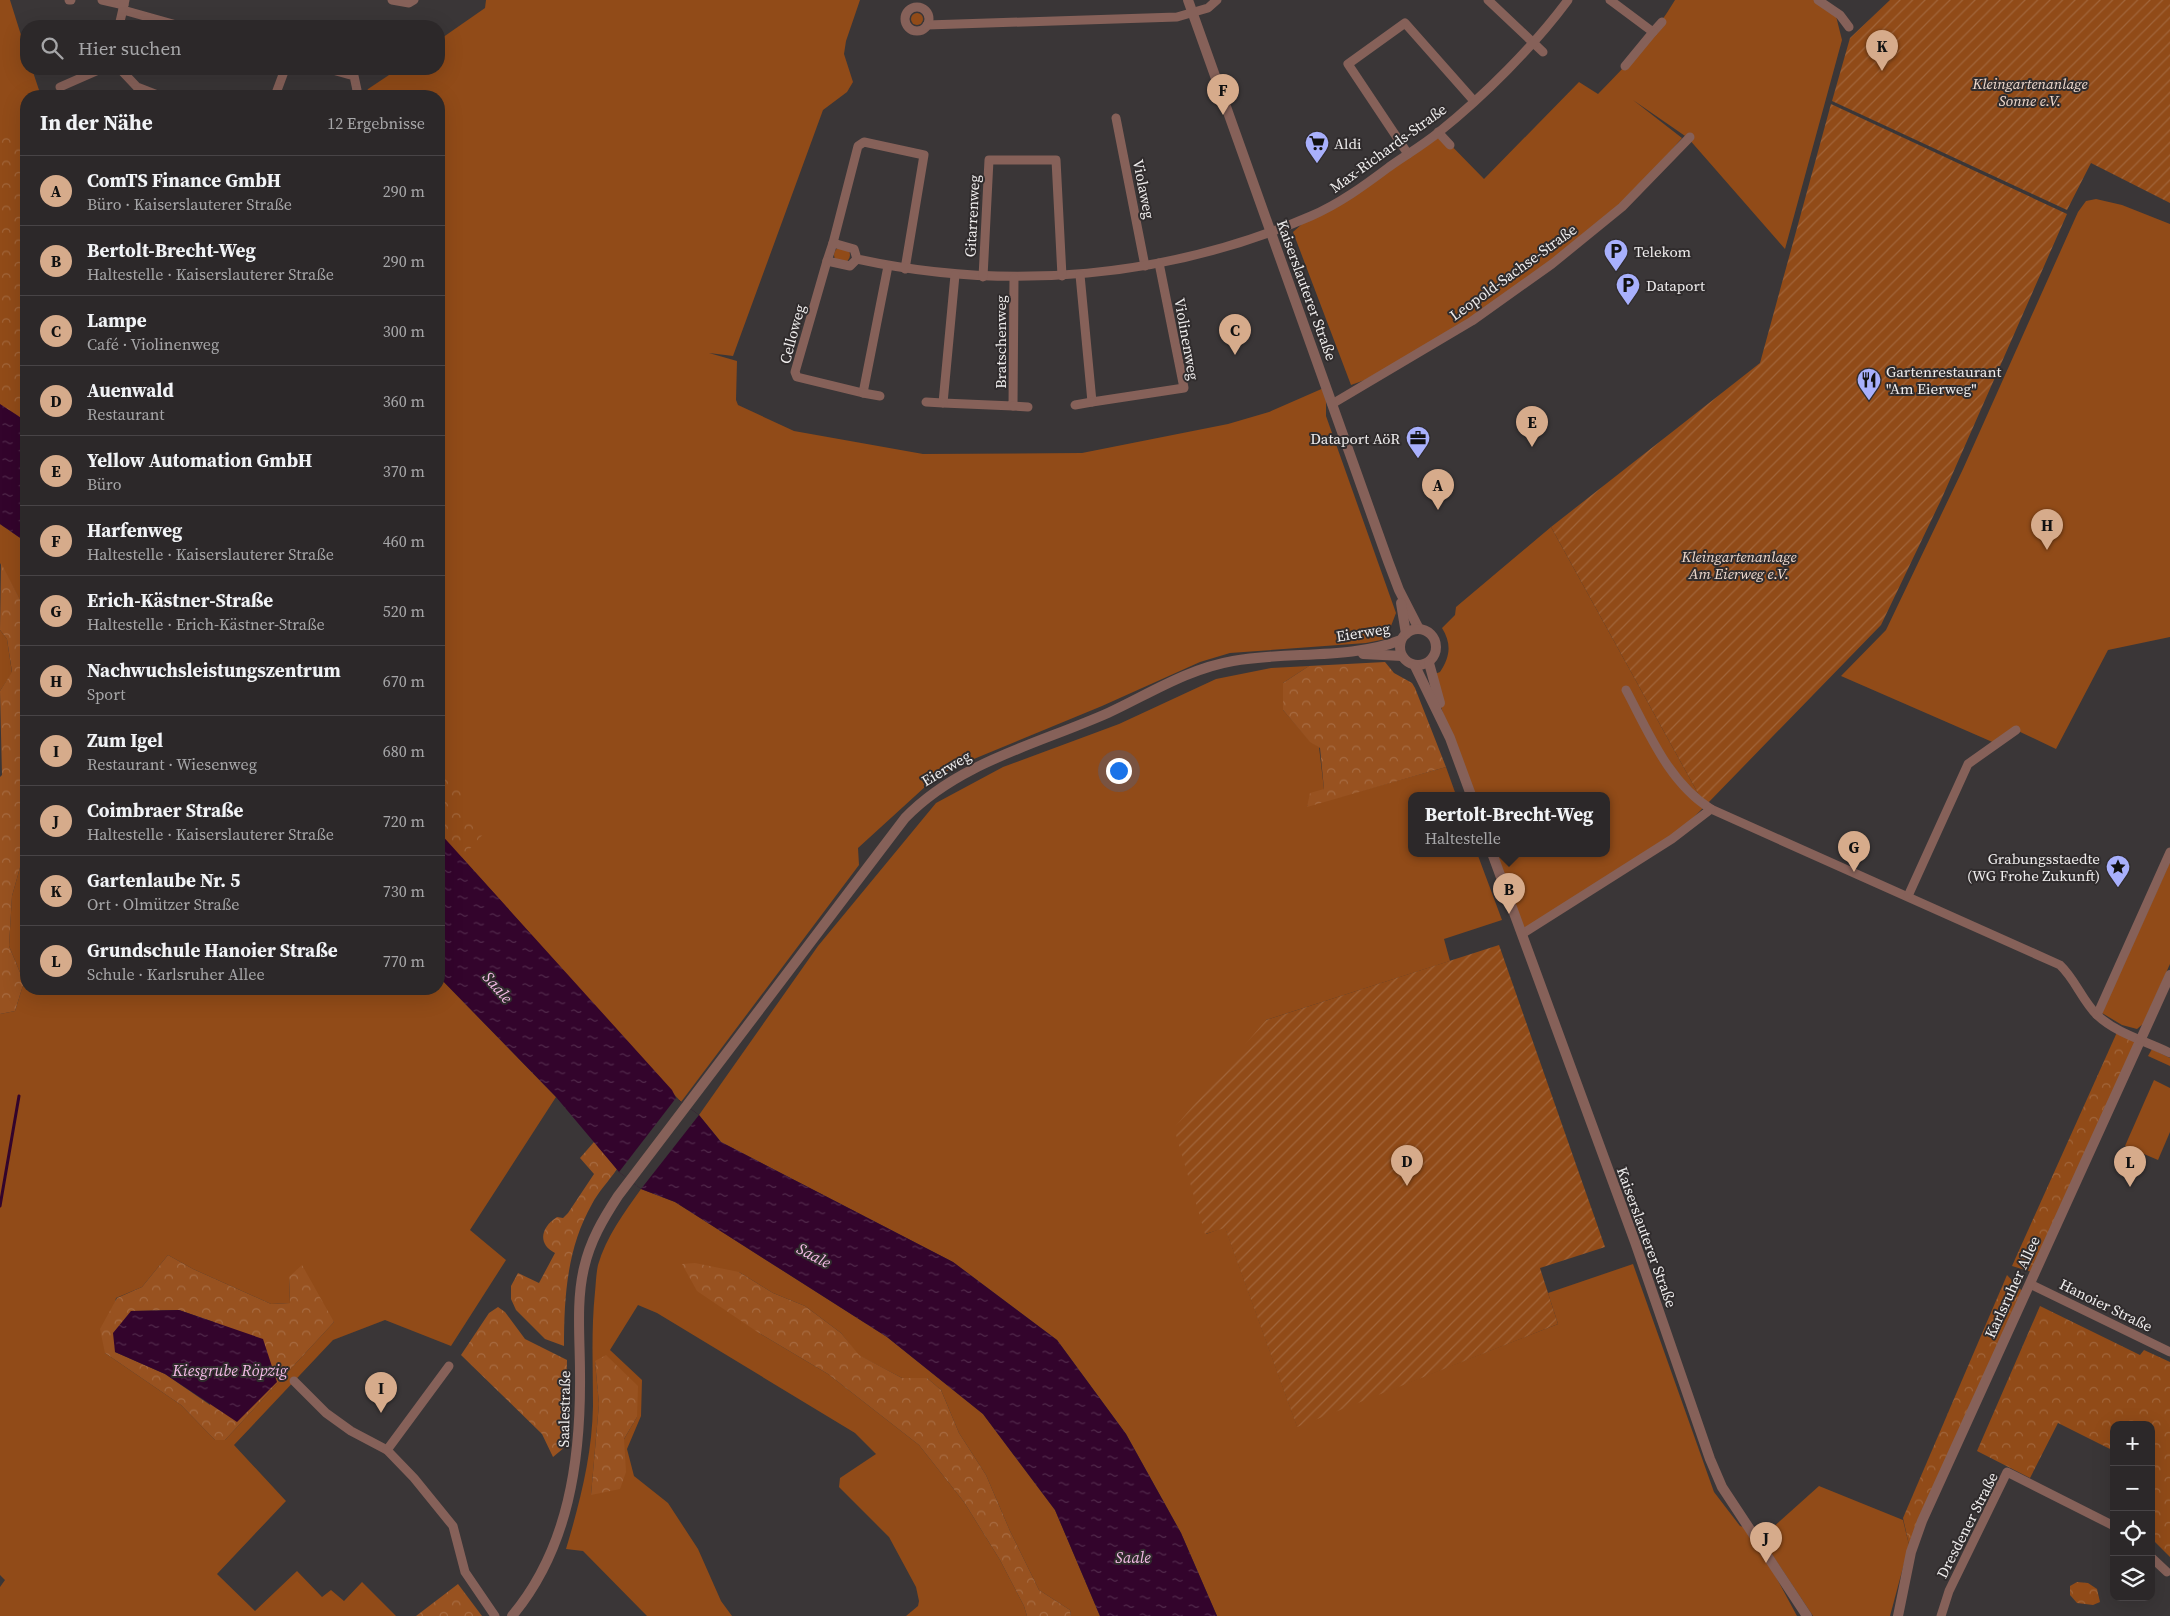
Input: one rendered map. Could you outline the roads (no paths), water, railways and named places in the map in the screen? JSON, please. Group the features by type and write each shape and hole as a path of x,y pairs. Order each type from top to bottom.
{"street":[{"path":"102,0 124,5 164,20"},
{"path":"392,0 408,3 414,0"},
{"name":"Kaiserslauterer Straße","path":"1188,0 1399,590 1419,629"},
{"path":"927,25 1177,17 1208,8 1217,0"},
{"path":"1488,0 1543,52"},
{"name":"Max-Richards-Straße","path":"858,259 905,269 955,275 1014,278 1080,275 1159,263 1270,231 1311,216 1341,200 1438,132 1474,101 1533,42 1568,0"},
{"path":"1610,0 1653,32"},
{"path":"1818,0 1840,14 1849,27"},
{"path":"120,20 124,5"},
{"path":"1626,66 1662,22"},
{"path":"1408,154 1348,64 1405,23 1474,101"},
{"path":"60,87 87,75"},
{"path":"126,75 137,87 145,90"},
{"path":"277,90 283,75"},
{"path":"350,75 354,76 357,90"},
{"name":"Violaweg","path":"1116,118 1145,266"},
{"path":"1438,132 1450,145"},
{"name":"Leopold-Sachse-Straße","path":"1332,404 1472,321 1552,264 1622,207 1690,137"},
{"path":"833,244 854,249 858,259 850,266 827,261 858,146 864,142 924,155 905,269"},
{"name":"Gitarrenweg","path":"983,277 989,160 1056,160 1062,276"},
{"name":"Celloweg","path":"827,261 795,372 797,377 880,396"},
{"name":"Violinenweg","path":"1075,405 1184,388 1159,263"},
{"path":"863,393 888,266"},
{"path":"943,403 955,275"},
{"path":"1080,275 1092,402"},
{"name":"Bratschenweg","path":"1013,406 1014,278"},
{"name":"Bratschenweg","path":"926,402 1028,407"},
{"name":"Kaiserslauterer Straße","path":"1399,590 1403,637"},
{"path":"1415,666 1428,663 1436,653 1435,640 1428,632 1419,629 1403,637 1402,656 1415,666 1450,738"},
{"name":"Eierweg","path":"618,1196 905,818 938,789 984,763 1110,712 1166,683 1201,669 1254,657 1388,646 1403,637"},
{"name":"Eierweg","path":"1330,652 1402,656"},
{"path":"1428,663 1450,738 1470,792"},
{"path":"1626,690 1670,770 1693,798 1711,810 2060,965 2071,975 2097,1015 2118,1030 2170,1053"},
{"path":"1908,896 1968,764 2016,730"},
{"path":"1522,934 1672,839 1711,810"},
{"path":"2097,1015 2170,852"},
{"name":"Kaiserslauterer Straße","path":"1493,857 1607,1171 1635,1242 1710,1459 1722,1487 1807,1616"},
{"name":"Karlsruher Allee","path":"1898,1616 1911,1552 1922,1521 2170,975"},
{"name":"Saalestraße","path":"512,1616 532,1588 554,1545 572,1488 578,1455 580,1422 580,1291 583,1268 600,1224 618,1196"},
{"name":"Hanoier Straße","path":"2030,1284 2170,1352"},
{"path":"387,1450 449,1366"},
{"path":"294,1381 326,1413 351,1431 387,1450 414,1478 453,1526 466,1572 495,1616"},
{"name":"Dresdener Straße","path":"1941,1616 1949,1591 2007,1472 2110,1524"},
{"path":"2155,1561 2167,1572"}],"water":[{"path":"0,404 20,417 20,538 0,524"},
{"name":"Saale","path":"445,839 672,1090 676,1098 699,1115 721,1142 953,1262 1057,1340 1126,1434 1181,1533 1217,1616 1100,1616 1055,1510 983,1414 887,1337 675,1202 641,1189 619,1172 556,1097 445,983"},
{"name":"Kiesgrube Röpzig","path":"179,1310 263,1339 277,1382 237,1422 165,1374 115,1352 113,1333 131,1311"}],"waterway":[{"path":"0,1206 19,1096"}],"place":[{"name":"Gartenlaube Nr. 5","path":"1882,71"},
{"name":"Harfenweg","path":"1223,115"},
{"name":"Aldi","path":"1317,164"},
{"name":"Telekom","path":"1616,272"},
{"name":"Dataport","path":"1628,306"},
{"name":"Lampe","path":"1235,355"},
{"name":"Gartenrestaurant \"Am Eierweg\"","path":"1869,401"},
{"name":"Yellow Automation GmbH","path":"1532,447"},
{"name":"Dataport AöR","path":"1418,459"},
{"name":"ComTS Finance GmbH","path":"1438,510"},
{"name":"Nachwuchsleistungszentrum","path":"2047,550"},
{"name":"Erich-Kästner-Straße","path":"1854,872"},
{"name":"Grabungsstaedte (WG Frohe Zukunft)","path":"2118,888"},
{"name":"Bertolt-Brecht-Weg","path":"1509,914"},
{"name":"Auenwald","path":"1407,1186"},
{"name":"Grundschule Hanoier Straße","path":"2130,1187"},
{"name":"Zum Igel","path":"381,1413"},
{"name":"Coimbraer Straße","path":"1766,1563"}],"park label":[{"name":"Kleingartenanlage Sonne e.V.","path":"2030,92"},
{"name":"Kleingartenanlage Am Eierweg e.V.","path":"1739,564"}]}
